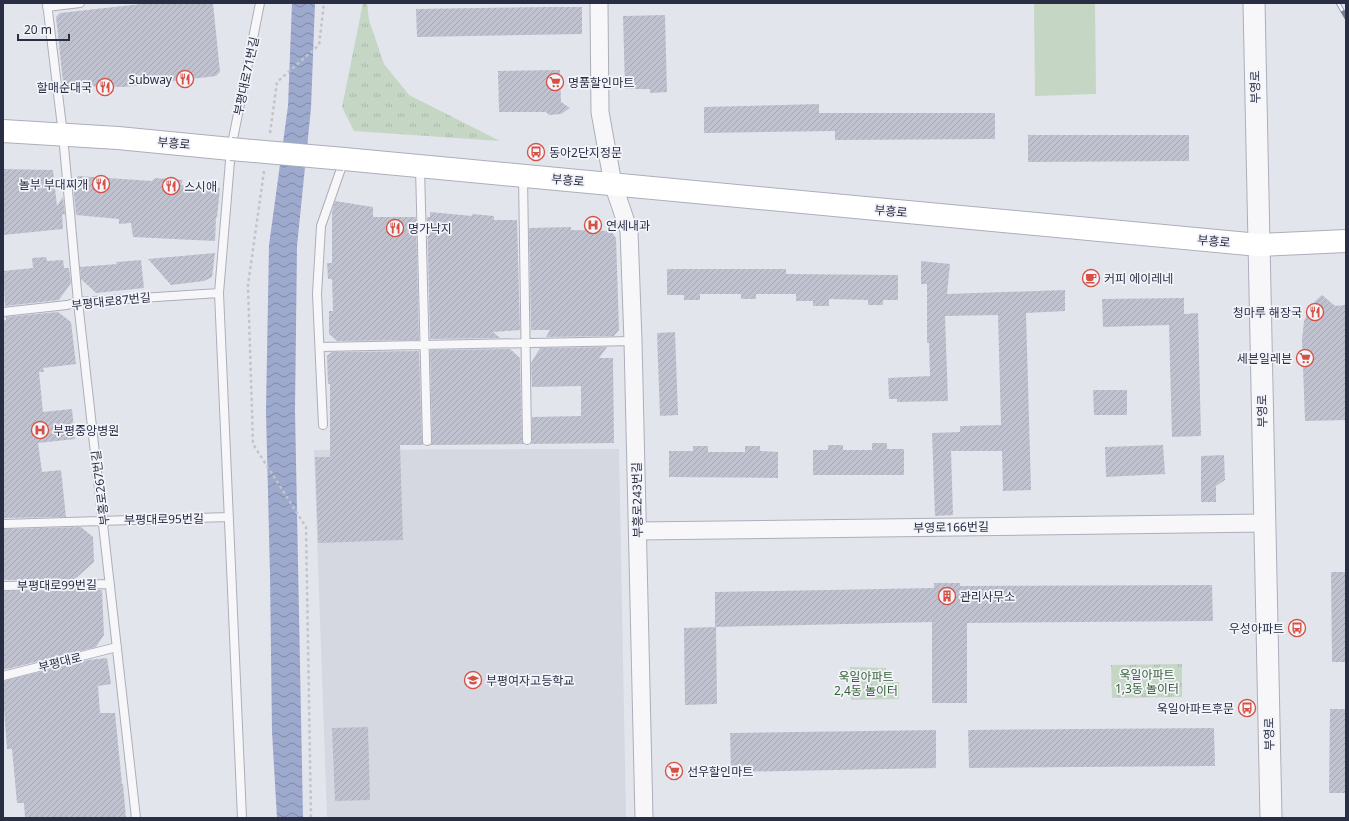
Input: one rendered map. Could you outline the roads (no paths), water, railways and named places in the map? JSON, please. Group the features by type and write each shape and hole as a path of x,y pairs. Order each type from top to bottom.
{"main road":[{"name":"부흥로","path":"3,131 118,138 1259,245 1346,241"}],"street":[{"name":"부흥로243번길","path":"599,3 600,112 613,184 629,231 638,531 644,818"},
{"name":"부영로","path":"1254,3 1270,818"},
{"name":"부영로166번길","path":"638,531 1264,524"}],"lane":[{"path":"63,135 47,5 80,3"},
{"name":"부평대로71번길","path":"242,818 219,293 231,149 260,3"},
{"name":"부흥로267번길","path":"63,135 78,302 136,818"},
{"path":"323,425 317,294 320,226 344,159"},
{"path":"420,166 427,441"},
{"path":"523,176 527,440"},
{"name":"부평대로87번길","path":"3,312 67,305 78,302 219,293"},
{"path":"320,347 633,341"},
{"name":"부평대로95번길","path":"3,524 103,520 229,518"},
{"name":"부평대로99번길","path":"3,586 110,584"},
{"name":"부평대로","path":"3,676 117,647"}],"water":[{"path":"292,3 315,3 311,108 297,246 295,410 303,818 277,818 272,732 266,411 269,245 288,106"}],"railway":[{"path":"1338,3 1346,17"}],"place":[{"name":"Subway","path":"185,79"},
{"name":"명품할인마트","path":"555,82"},
{"name":"할매순대국","path":"105,87"},
{"name":"동아2단지정문","path":"536,152"},
{"name":"놀부 부대찌개","path":"101,184"},
{"name":"스시애","path":"171,186"},
{"name":"연세내과","path":"593,225"},
{"name":"명가낙지","path":"395,228"},
{"name":"커피 에이레네","path":"1091,278"},
{"name":"청마루 해장국","path":"1315,312"},
{"name":"세븐일레븐","path":"1305,358"},
{"name":"부평중앙병원","path":"40,430"},
{"name":"관리사무소","path":"947,596"},
{"name":"우성아파트","path":"1297,628"},
{"name":"부평여자고등학교","path":"473,680"},
{"name":"욱일아파트후문","path":"1247,708"},
{"name":"선우할인마트","path":"674,771"}],"park label":[{"name":"욱일아파트 1,3동 놀이터","path":"1147,681"},
{"name":"욱일아파트 2,4동 놀이터","path":"866,683"}]}
